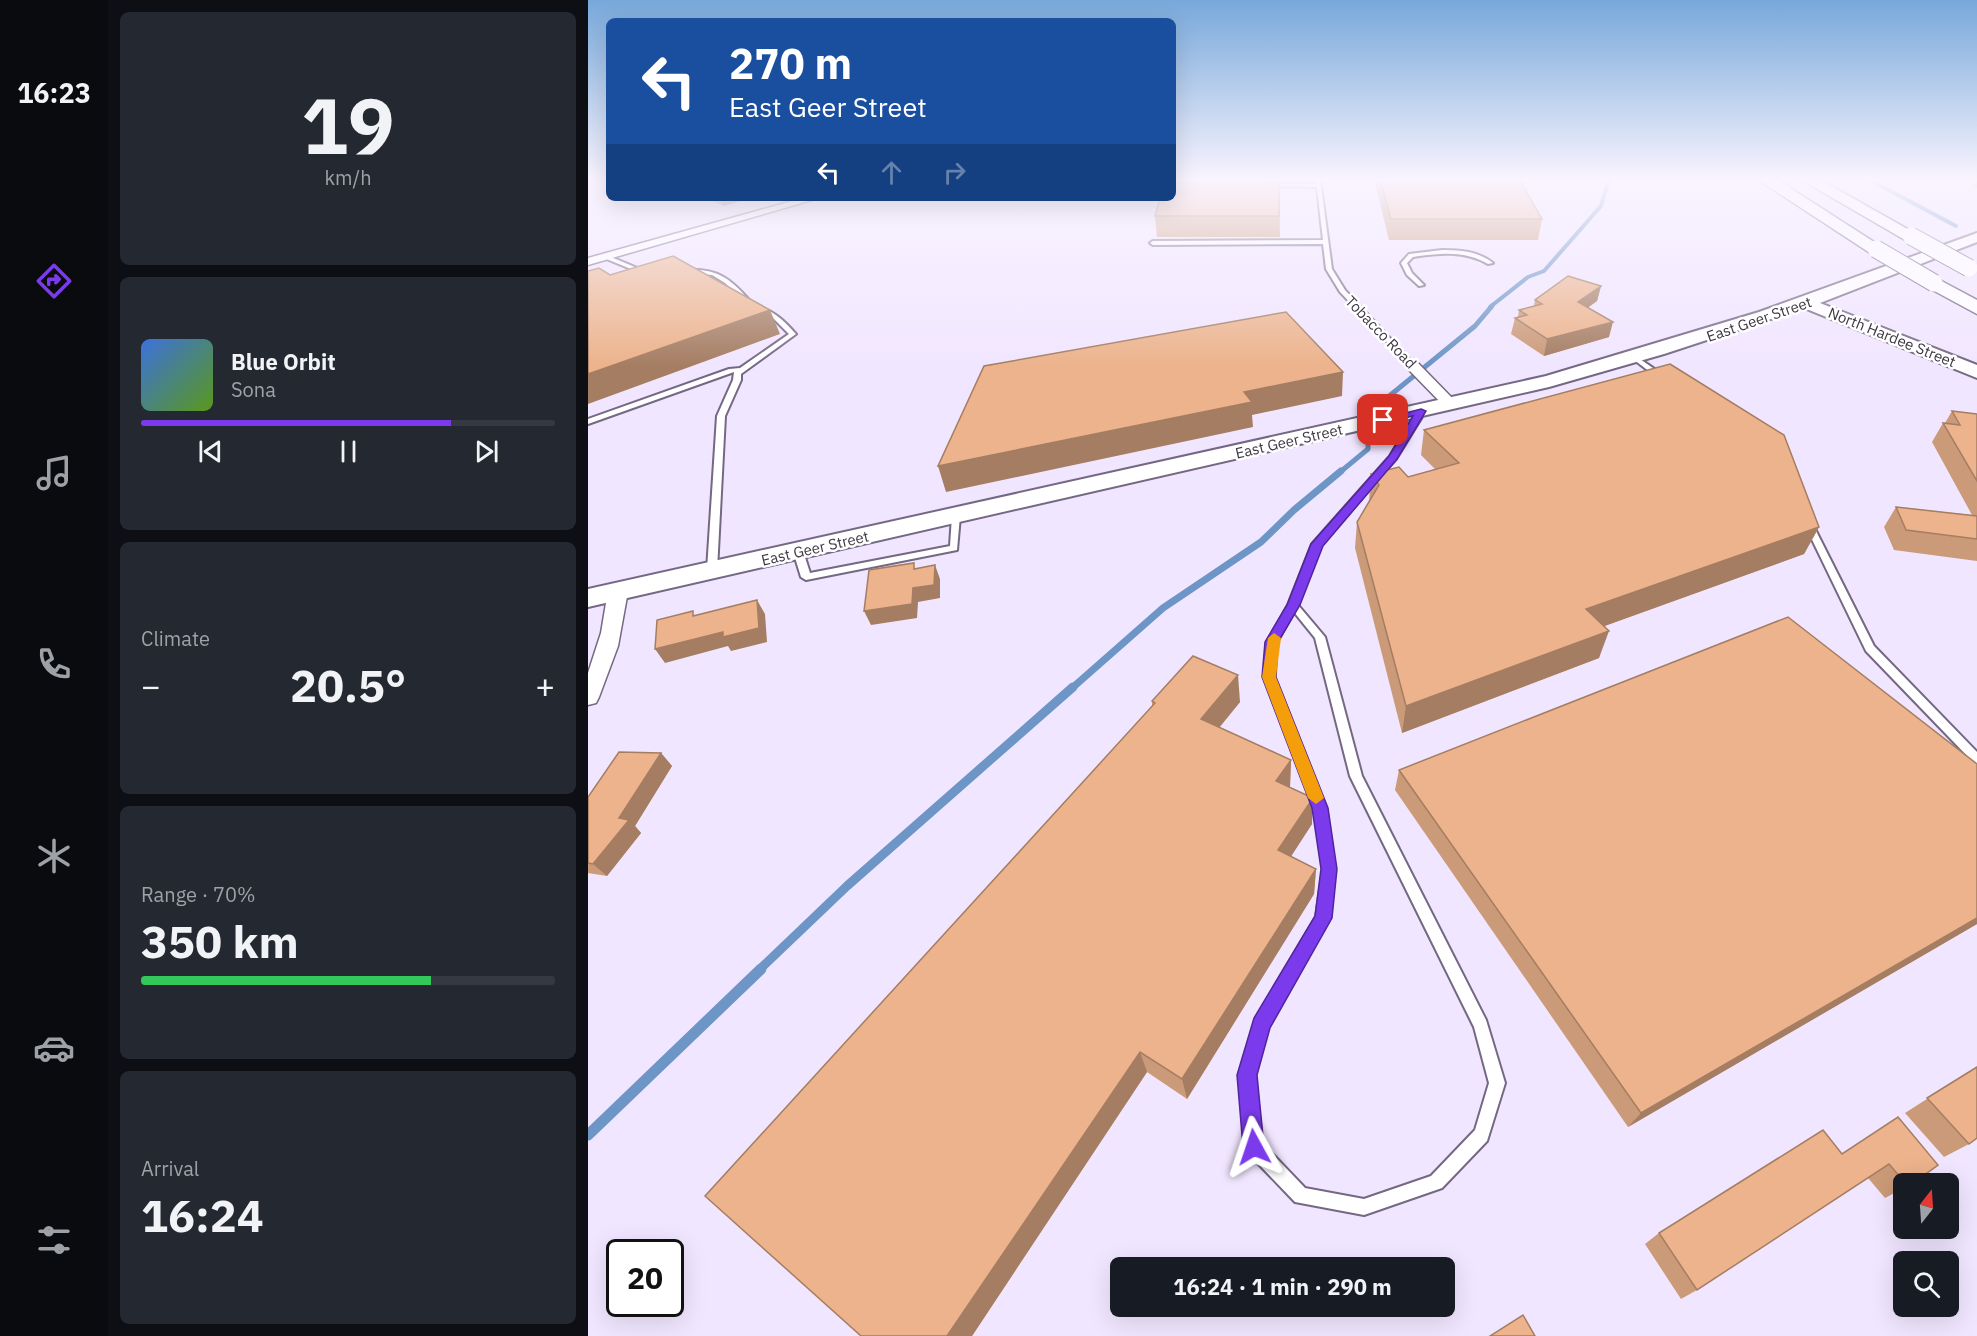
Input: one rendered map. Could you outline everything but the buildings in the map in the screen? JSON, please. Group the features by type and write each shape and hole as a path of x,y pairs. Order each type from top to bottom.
{"highway":[{"path":"1863,241 1977,309"},
{"path":"1920,241 1973,271"}],"main road":[{"name":"East Geer Street","path":"588,598 1451,405 1635,358 1806,303 1966,241"},
{"name":"North Hardee Street","path":"1806,303 1977,372"}],"street":[{"path":"588,262 660,241"},
{"name":"Tobacco Road","path":"1413,366 1451,405"},
{"path":"588,697 613,635 618,591"}],"lane":[{"path":"1153,243 1325,242"},
{"name":"Tobacco Road","path":"1325,242 1329,269 1342,291 1413,366"},
{"path":"1421,285 1409,274 1404,262 1411,255 1463,252 1483,258 1490,263"},
{"path":"606,257 654,275"},
{"path":"677,274 707,270 719,275 747,301 776,318 793,334 738,373 721,416 712,570"},
{"path":"1635,358 1673,384"},
{"path":"588,422 731,370 736,369 738,373"},
{"path":"1293,605 1320,637 1356,776 1481,1025 1497,1083 1481,1135 1436,1182 1364,1207 1300,1196 1254,1147 1247,1075 1261,1024 1323,918 1329,869 1320,808 1269,677 1272,642 1293,605 1317,544 1393,457 1421,411"},
{"path":"1802,508 1836,584 1870,648 1977,759"},
{"path":"798,551 806,577 954,548 956,516"}],"waterway":[{"path":"1490,307 1528,277 1544,271 1570,241"},
{"path":"1366,415 1475,326 1492,306"},
{"path":"1339,473 1368,449 1368,437"},
{"path":"1071,689 1163,608 1261,542 1294,510 1341,471"},
{"path":"759,970 847,886 1073,687"},
{"path":"588,1135 761,969"}],"slow traffic":[{"path":"1274,638 1269,677 1316,798"}],"route":[{"path":"1254,1147 1247,1075 1261,1024 1323,918 1329,869 1320,808 1269,677 1272,642 1293,605 1317,544 1393,457 1421,411 1383,420"}]}
